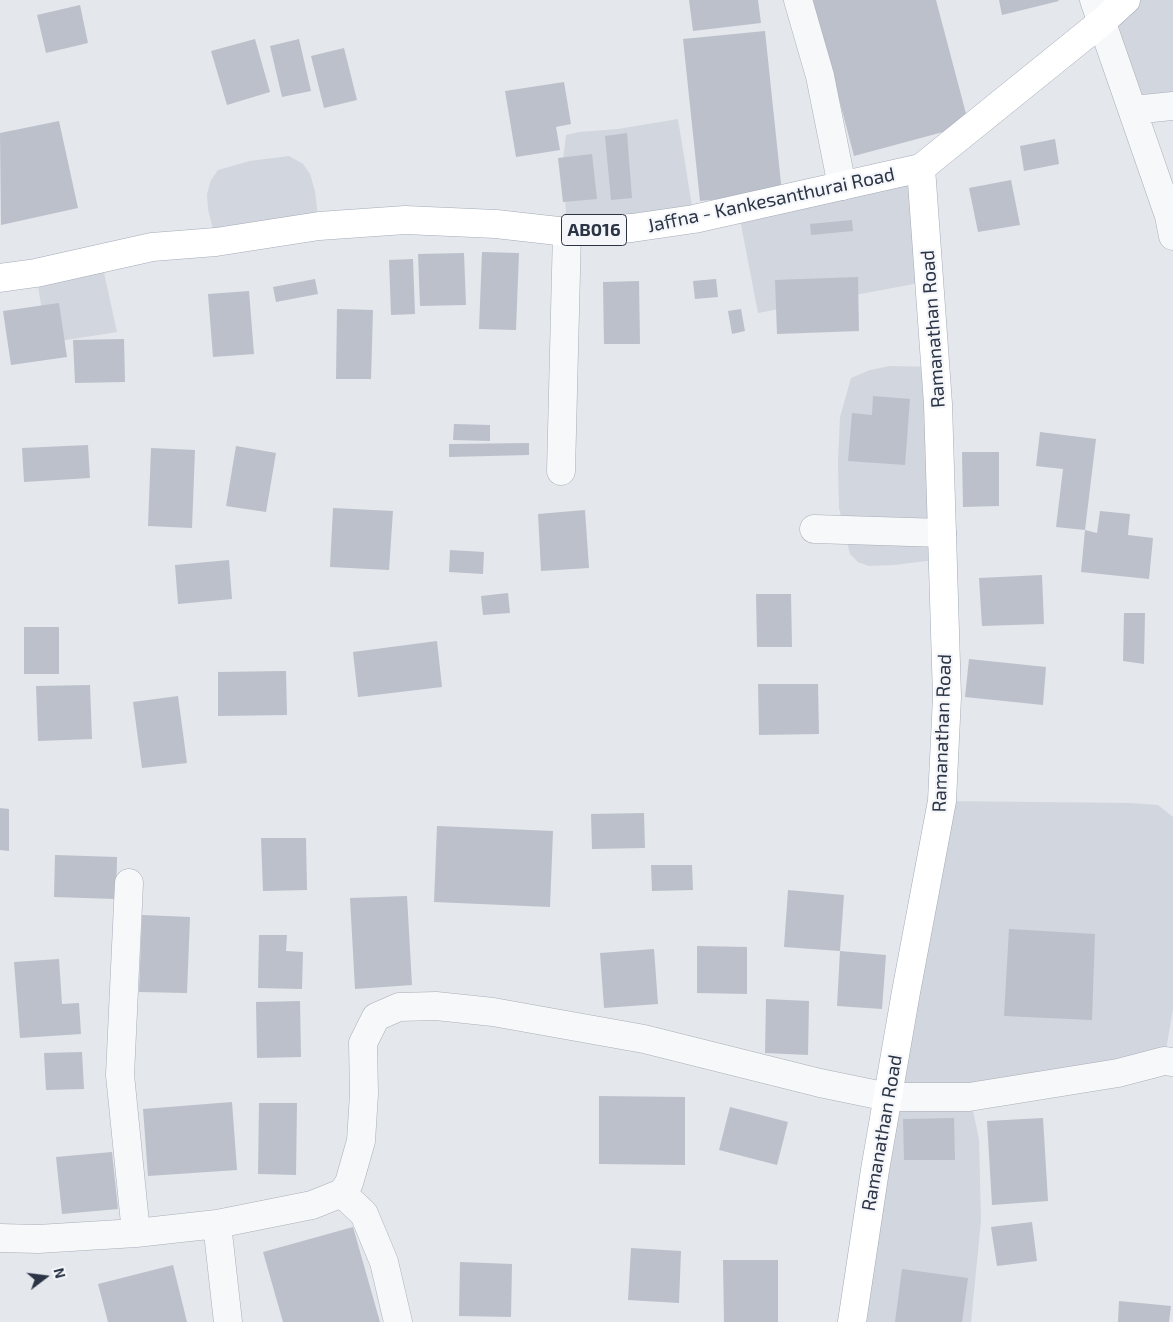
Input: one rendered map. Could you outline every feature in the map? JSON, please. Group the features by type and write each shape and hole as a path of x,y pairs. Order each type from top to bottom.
{"main road":[{"name":"Jaffna - Kankesanthurai Road","path":"0,278 36,273 152,247 216,242 319,226 405,220 496,224 567,232 632,228 694,219 922,168 1098,11 1126,0"},
{"name":"Ramanathan Road","path":"852,1322 875,1170 942,801 947,697 938,404 922,168"}],"street":[{"path":"798,0 820,76 842,186"},
{"path":"1098,11 1169,216 1173,236"},
{"path":"1133,110 1173,106"},
{"path":"561,471 567,232"},
{"path":"814,529 942,533"},
{"path":"128,883 120,1075 136,1233"},
{"path":"0,1238 38,1239 136,1233 217,1224 312,1205 342,1193 349,1183 361,1141 364,1094 363,1043 376,1017 399,1007 436,1006 493,1012 644,1039 820,1083 888,1097 970,1097 1118,1073 1164,1061 1173,1062"},
{"path":"342,1193 364,1214 384,1262 398,1322"},
{"path":"217,1224 228,1322"}],"shaded area":[{"path":"1126,0 1173,0 1173,106 1133,110 1103,21"},
{"path":"678,119 694,219 567,232 563,160 566,135"},
{"path":"289,156 303,164 310,174 315,191 319,226 216,242 208,209 207,194 211,180 218,170 250,161"},
{"path":"921,168 930,281 758,313 738,209"},
{"path":"101,259 117,332 47,343 36,273"},
{"path":"890,366 936,367 943,559 869,566 858,562 850,554 839,508 840,417 851,378 870,370"},
{"path":"942,801 1130,803 1158,805 1173,817 1173,1009 1164,1061 970,1097 979,1139 981,1221 971,1322 852,1322"}],"building":[{"path":"689,0 758,0 761,23 693,31"},
{"path":"813,0 936,0 969,125 854,156"},
{"path":"999,0 1058,0 1059,1 1002,15"},
{"path":"80,5 88,43 46,53 37,15"},
{"path":"765,31 782,193 700,201 683,39"},
{"path":"255,39 270,92 227,105 211,51"},
{"path":"299,39 311,91 282,97 270,46"},
{"path":"344,48 357,100 324,108 311,56"},
{"path":"564,82 571,124 556,127 560,150 516,157 505,91"},
{"path":"59,121 78,208 1,225 0,133"},
{"path":"627,133 632,198 611,200 605,136"},
{"path":"1055,139 1059,164 1024,171 1020,146"},
{"path":"592,154 597,199 563,202 558,158"},
{"path":"1011,180 1020,225 978,232 969,188"},
{"path":"852,220 853,231 811,235 810,224"},
{"path":"482,252 519,253 516,330 479,329"},
{"path":"464,253 466,305 420,306 418,254"},
{"path":"413,259 415,314 391,315 389,260"},
{"path":"858,277 859,331 777,334 775,280"},
{"path":"315,279 318,294 276,302 273,287"},
{"path":"716,279 718,297 695,299 693,281"},
{"path":"639,281 640,344 604,344 603,282"},
{"path":"249,291 254,354 213,357 208,294"},
{"path":"59,303 67,357 11,365 3,311"},
{"path":"337,309 373,310 371,379 336,379"},
{"path":"741,309 745,331 732,334 728,311"},
{"path":"124,339 125,382 75,383 73,340"},
{"path":"873,396 910,399 905,465 848,461 852,413 872,415"},
{"path":"454,424 490,425 490,441 453,440"},
{"path":"1040,432 1096,439 1085,530 1056,527 1063,469 1036,466"},
{"path":"529,443 529,455 449,457 449,444"},
{"path":"88,445 90,478 24,482 22,448"},
{"path":"236,446 276,453 266,512 226,506"},
{"path":"151,448 195,450 192,528 148,526"},
{"path":"962,452 999,452 999,506 963,507"},
{"path":"333,508 393,511 389,570 330,567"},
{"path":"585,510 589,568 541,571 538,514"},
{"path":"1100,511 1130,514 1128,535 1153,538 1149,579 1081,572 1085,530 1097,533"},
{"path":"450,550 484,552 483,574 449,572"},
{"path":"229,560 232,599 178,604 175,565"},
{"path":"1042,575 1044,624 982,626 979,578"},
{"path":"508,593 510,613 483,615 481,596"},
{"path":"756,594 791,594 792,647 757,647"},
{"path":"1124,613 1145,613 1144,664 1123,661"},
{"path":"24,627 59,627 59,674 24,674"},
{"path":"437,641 442,687 358,697 353,652"},
{"path":"969,659 1046,667 1043,705 965,697"},
{"path":"286,671 287,715 218,716 218,672"},
{"path":"758,684 818,684 819,734 759,735"},
{"path":"90,685 92,739 38,741 36,686"},
{"path":"178,696 187,763 142,768 133,702"},
{"path":"0,808 9,809 9,851 0,850"},
{"path":"644,813 645,848 592,849 591,814"},
{"path":"437,826 553,831 550,907 434,902"},
{"path":"261,838 306,838 307,890 263,891"},
{"path":"55,855 117,857 116,899 54,897"},
{"path":"651,865 692,865 693,890 652,891"},
{"path":"788,890 844,895 840,951 784,947"},
{"path":"407,896 412,985 355,989 350,898"},
{"path":"142,915 190,917 187,993 139,992"},
{"path":"1009,929 1095,934 1092,1020 1004,1016"},
{"path":"259,935 287,935 286,951 303,952 302,989 258,988"},
{"path":"697,946 747,947 747,994 697,993"},
{"path":"654,949 658,1004 604,1008 600,953"},
{"path":"840,951 886,955 882,1009 837,1006"},
{"path":"59,959 62,1004 79,1003 81,1034 20,1038 14,962"},
{"path":"766,999 809,1001 808,1055 765,1053"},
{"path":"300,1001 301,1057 257,1058 256,1002"},
{"path":"82,1052 84,1089 46,1090 44,1053"},
{"path":"599,1096 685,1097 685,1165 599,1164"},
{"path":"232,1102 237,1170 148,1176 143,1109"},
{"path":"259,1103 297,1103 296,1175 258,1174"},
{"path":"730,1107 788,1122 777,1165 719,1150"},
{"path":"954,1118 955,1160 904,1160 903,1119"},
{"path":"1043,1118 1048,1201 992,1205 987,1121"},
{"path":"112,1152 118,1209 62,1214 56,1157"},
{"path":"1032,1222 1037,1261 997,1266 991,1227"},
{"path":"353,1227 380,1322 283,1322 263,1252"},
{"path":"631,1248 681,1251 679,1303 628,1300"},
{"path":"723,1260 778,1260 778,1322 724,1322"},
{"path":"460,1262 512,1264 511,1317 459,1316"},
{"path":"173,1265 187,1322 108,1322 98,1284"},
{"path":"902,1269 968,1278 962,1322 895,1322"},
{"path":"1119,1301 1171,1306 1169,1322 1118,1322"}]}
